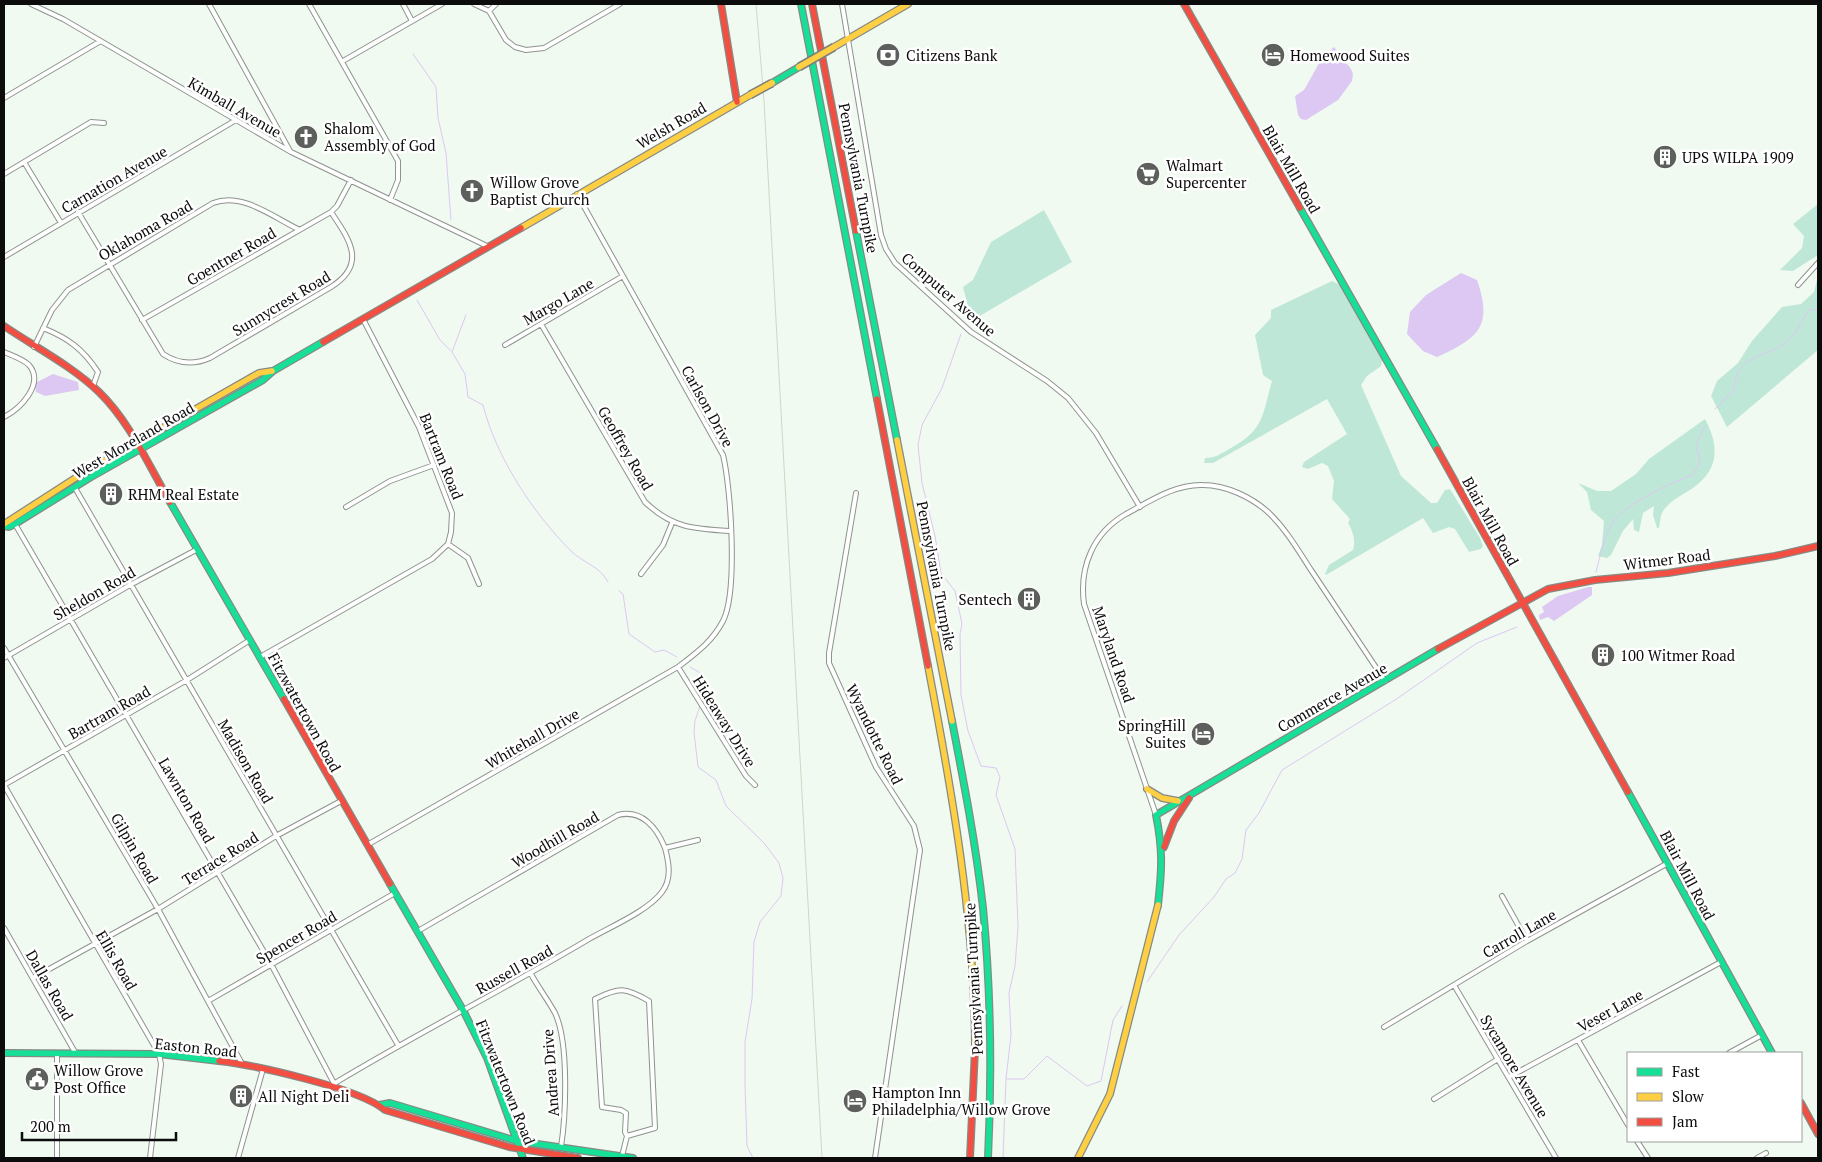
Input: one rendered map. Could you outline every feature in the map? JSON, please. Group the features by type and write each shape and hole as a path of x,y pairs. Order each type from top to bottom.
{"main road":[{"path":"721,4 737,102"},
{"name":"Pennsylvania Turnpike","path":"801,4 948,772 964,878 972,978 975,1078 970,1158"},
{"name":"Pennsylvania Turnpike","path":"812,4 965,789 983,908 988,980 991,1081 988,1158"},
{"name":"Welsh Road","path":"447,270 908,4"},
{"name":"Blair Mill Road","path":"1184,4 1497,555 1521,602 1668,863 1720,962 1771,1052"},
{"name":"West Moreland Road","path":"4,525 9,527 15,524 141,449 263,380 273,370 447,270"},
{"name":"Fitzwatertown Road","path":"4,326 74,371 93,386 117,414 141,449 196,550 260,657 463,1010 487,1058 523,1158"},
{"name":"West Moreland Road","path":"4,525 48,495 136,443 259,373 273,370"},
{"name":"Witmer Road","path":"1521,602 1548,589 1588,581 1668,573 1775,556 1818,546"},
{"name":"Commerce Avenue","path":"1156,815 1521,602"},
{"path":"1147,789 1162,798 1180,801"},
{"path":"1163,852 1174,821 1192,794"},
{"name":"Maryland Road","path":"1078,1158 1103,1109 1115,1077 1158,903 1163,852 1156,815"},
{"name":"Easton Road","path":"4,1054 159,1054 242,1064 336,1086 379,1105 385,1110 520,1149 578,1158"},
{"name":"Easton Road","path":"379,1105 390,1103 517,1141 633,1158"},
{"path":"1802,1105 1817,1129"}],"street":[{"name":"Kimball Avenue","path":"31,4 63,19 99,42 291,152 488,246"},
{"path":"209,4 291,152"},
{"path":"309,4 398,161 398,180 390,200"},
{"path":"403,4 412,21"},
{"path":"343,61 442,4"},
{"path":"474,4 489,11 506,40 515,47 526,50 544,48 620,4"},
{"path":"489,11 496,4"},
{"name":"Computer Avenue","path":"842,4 881,235 886,249 895,263 971,332 1047,381 1068,398 1096,433 1140,507"},
{"path":"4,98 99,42"},
{"name":"Carnation Avenue","path":"4,257 236,120"},
{"path":"4,174 91,122 104,123"},
{"path":"24,162 60,223"},
{"path":"331,212 337,206 351,180"},
{"name":"Carlson Drive","path":"577,194 723,455 726,469 732,581 724,619 705,647"},
{"name":"Oklahoma Road","path":"34,347 52,310 68,290 108,264 219,201 231,199 245,202 298,229"},
{"name":"Sunnycrest Road","path":"78,212 163,354 169,358 189,363 210,358 331,287 345,276 352,265 352,251 348,238 331,212"},
{"name":"Goentner Road","path":"142,320 298,229 331,212"},
{"path":"1798,285 1818,262"},
{"name":"Margo Lane","path":"505,345 623,276"},
{"name":"Bartram Road","path":"363,319 413,414 434,465 452,513 448,544"},
{"name":"Geoffrey Road","path":"541,324 635,490 650,508 672,523 694,529 730,531"},
{"path":"43,328 66,338 83,352 98,372 93,386"},
{"path":"4,352 26,363 32,373 31,387 23,404 4,417"},
{"path":"346,507 402,476 434,465"},
{"name":"Maryland Road","path":"1156,815 1084,604 1082,592 1083,576 1088,555 1101,534 1116,520 1179,488 1203,485 1226,488 1247,497 1281,525 1385,681"},
{"name":"Madison Road","path":"75,488 398,1046"},
{"name":"Wyandotte Road","path":"856,494 829,653 829,663 876,767 914,826 920,850 875,1158"},
{"path":"641,574 663,545 672,523"},
{"name":"Lawnton Road","path":"15,524 270,964 336,1086"},
{"path":"260,657 432,559 448,544 468,558 479,584"},
{"name":"Sheldon Road","path":"6,657 130,585 196,550"},
{"name":"Bartram Road","path":"4,786 187,680 250,640"},
{"name":"Whitehall Drive","path":"367,845 678,667 705,647"},
{"name":"Gilpin Road","path":"4,648 6,657 65,751 158,909 242,1064"},
{"name":"Hideaway Drive","path":"678,667 746,776 755,785"},
{"name":"Ellis Road","path":"4,786 159,1054 161,1064 150,1158"},
{"name":"Terrace Road","path":"32,978 158,909 276,836 341,800"},
{"name":"Woodhill Road","path":"418,931 618,815 631,814 648,821 657,831 665,848"},
{"path":"665,848 698,840"},
{"name":"Russell Road","path":"336,1086 398,1046 530,974 659,896 669,877 669,861 665,848"},
{"name":"Carroll Lane","path":"1384,1026 1527,941 1668,863"},
{"name":"Spencer Road","path":"208,1001 395,893"},
{"path":"1502,896 1527,941"},
{"name":"Dallas Road","path":"4,928 76,1054"},
{"name":"Veser Lane","path":"1509,1077 1720,962"},
{"name":"Andrea Drive","path":"530,974 555,1014 560,1028 565,1109 560,1147"},
{"name":"Sycamore Avenue","path":"1454,985 1556,1158"},
{"path":"622,1156 627,1136 625,1132 626,1113 621,1110 602,1107 595,999 615,989 631,991 649,1001 655,1128 627,1136"},
{"path":"1732,1052 1762,1035"},
{"path":"1578,1040 1627,1123"},
{"path":"56,1054 57,1158"},
{"path":"1434,1099 1498,1059"},
{"path":"238,1158 263,1069"},
{"path":"1638,1142 1648,1158"},
{"path":"1757,1158 1766,1153"}],"green space":[{"path":"1818,204 1818,255 1793,271 1780,270 1802,248 1804,236 1793,224"},
{"path":"1044,210 1072,262 978,317 971,318 963,287 973,280 991,242"},
{"path":"1818,276 1818,350 1727,427 1711,396 1717,381 1738,363 1752,341 1782,307 1801,304 1814,292"},
{"path":"1332,281 1340,285 1382,360 1381,366 1367,376 1361,385 1401,476 1431,503 1437,503 1445,490 1450,489 1480,538 1483,546 1481,549 1469,552 1455,529 1449,527 1433,533 1423,518 1326,575 1329,565 1353,550 1354,543 1353,533 1348,523 1350,519 1332,499 1334,481 1328,466 1322,463 1308,469 1302,467 1304,462 1347,434 1327,399 1213,463 1204,463 1205,458 1219,455 1242,441 1256,427 1264,412 1272,381 1263,375 1255,335 1271,318 1271,310"},
{"path":"1705,419 1713,438 1714,456 1712,465 1702,481 1668,505 1661,515 1659,528 1657,528 1653,515 1654,506 1643,513 1639,532 1634,530 1633,519 1623,531 1611,555 1607,558 1598,556 1602,545 1604,521 1591,510 1587,492 1578,483 1597,491 1611,491 1636,474 1649,459"}],"shaded area":[{"path":"1334,47 1351,69 1353,74 1352,81 1338,100 1306,120 1301,119 1298,115 1295,96 1304,90 1322,58"},
{"path":"1461,273 1477,280 1482,296 1482,320 1479,329 1472,336 1437,357 1423,351 1407,334 1410,312 1426,295"},
{"path":"53,374 78,382 79,390 45,396 36,392 35,383"},
{"path":"1592,587 1592,595 1554,621 1548,617 1540,620 1539,615 1544,612 1542,607 1558,596"}],"waterway":[{"path":"413,54 436,87 438,118 446,153 451,220"},
{"path":"417,300 440,340 451,351"},
{"path":"1715,409 1734,390 1739,371 1744,365 1788,341 1809,310 1818,309"},
{"path":"466,315 452,352 465,374 468,397 483,405 497,444 530,502 571,551 601,572 608,582"},
{"path":"961,334 942,388 922,425 918,445 922,483 935,536 941,573 955,591 962,624 960,634 961,695 968,731 981,766 996,768 1000,777 996,795 1015,849 1018,927 1015,966 1009,993 1011,1035 1006,1079 1003,1158"},
{"path":"1596,572 1606,536 1616,518 1622,512 1652,493 1693,475 1700,462 1696,445 1705,426"},
{"path":"619,591 623,594 629,634 655,652 664,650 677,657"},
{"path":"1147,982 1179,935 1214,897 1226,879 1235,873 1242,859 1246,830 1259,813 1282,770 1395,700 1477,643 1517,627"},
{"path":"690,667 704,675 706,683 702,702"},
{"path":"700,706 694,732 698,767 716,780 726,806 764,843 779,863 783,878 781,896 760,922 754,942 752,999 745,1042 747,1146 753,1158"},
{"path":"1007,1079 1024,1079 1047,1056 1087,1086 1101,1081 1113,1020 1122,1006"}],"railway":[{"path":"756,4 764,101 822,1158"}],"traffic: fast":[{"path":"801,4 877,399"},
{"path":"772,83 799,67"},
{"path":"1300,208 1437,449"},
{"path":"856,231 897,440"},
{"path":"4,526 9,527 15,524 91,477 263,380 273,371 323,342"},
{"path":"170,502 284,699"},
{"path":"1158,905 1161,860 1156,815 1438,649"},
{"path":"952,721 973,837 986,939 990,1033 988,1158"},
{"path":"1628,792 1771,1052"},
{"path":"390,884 463,1010 487,1058 523,1158"},
{"path":"4,1053 159,1054 219,1061"},
{"path":"379,1105 390,1103 517,1141 633,1158"}],"traffic: slow":[{"path":"834,47 908,4"},
{"path":"799,67 834,47"},
{"path":"750,95 772,83"},
{"path":"521,228 750,95"},
{"path":"4,524 80,475 259,373 272,371"},
{"path":"897,440 952,721"},
{"path":"928,666 961,856 971,952 975,1049"},
{"path":"1147,789 1162,798 1178,801"},
{"path":"1078,1158 1110,1094 1158,905"}],"traffic: jam":[{"path":"721,4 737,102"},
{"path":"812,4 856,231"},
{"path":"1184,4 1300,208"},
{"path":"323,342 521,228"},
{"path":"4,326 65,365 99,392 130,430 170,502"},
{"path":"877,399 928,666"},
{"path":"1437,449 1628,792"},
{"path":"1438,649 1548,589 1595,580 1668,573 1775,556 1818,546"},
{"path":"284,699 390,884"},
{"path":"1164,847 1174,821 1189,798"},
{"path":"970,1158 975,1049"},
{"path":"219,1061 280,1072 330,1086 372,1102 385,1110 509,1147 578,1158"},
{"path":"1802,1105 1818,1134"}],"place":[{"name":"Citizens Bank","path":"888,55"},
{"name":"Homewood Suites","path":"1273,55"},
{"name":"Shalom Assembly of God","path":"306,137"},
{"name":"UPS WILPA 1909","path":"1665,157"},
{"name":"Walmart Supercenter","path":"1148,174"},
{"name":"Willow Grove Baptist Church","path":"472,191"},
{"name":"RHM Real Estate","path":"111,494"},
{"name":"Sentech","path":"1029,599"},
{"name":"100 Witmer Road","path":"1603,655"},
{"name":"SpringHill Suites","path":"1203,734"},
{"name":"Willow Grove Post Office","path":"37,1079"},
{"name":"All Night Deli","path":"241,1096"},
{"name":"Hampton Inn Philadelphia/Willow Grove","path":"855,1101"}]}
